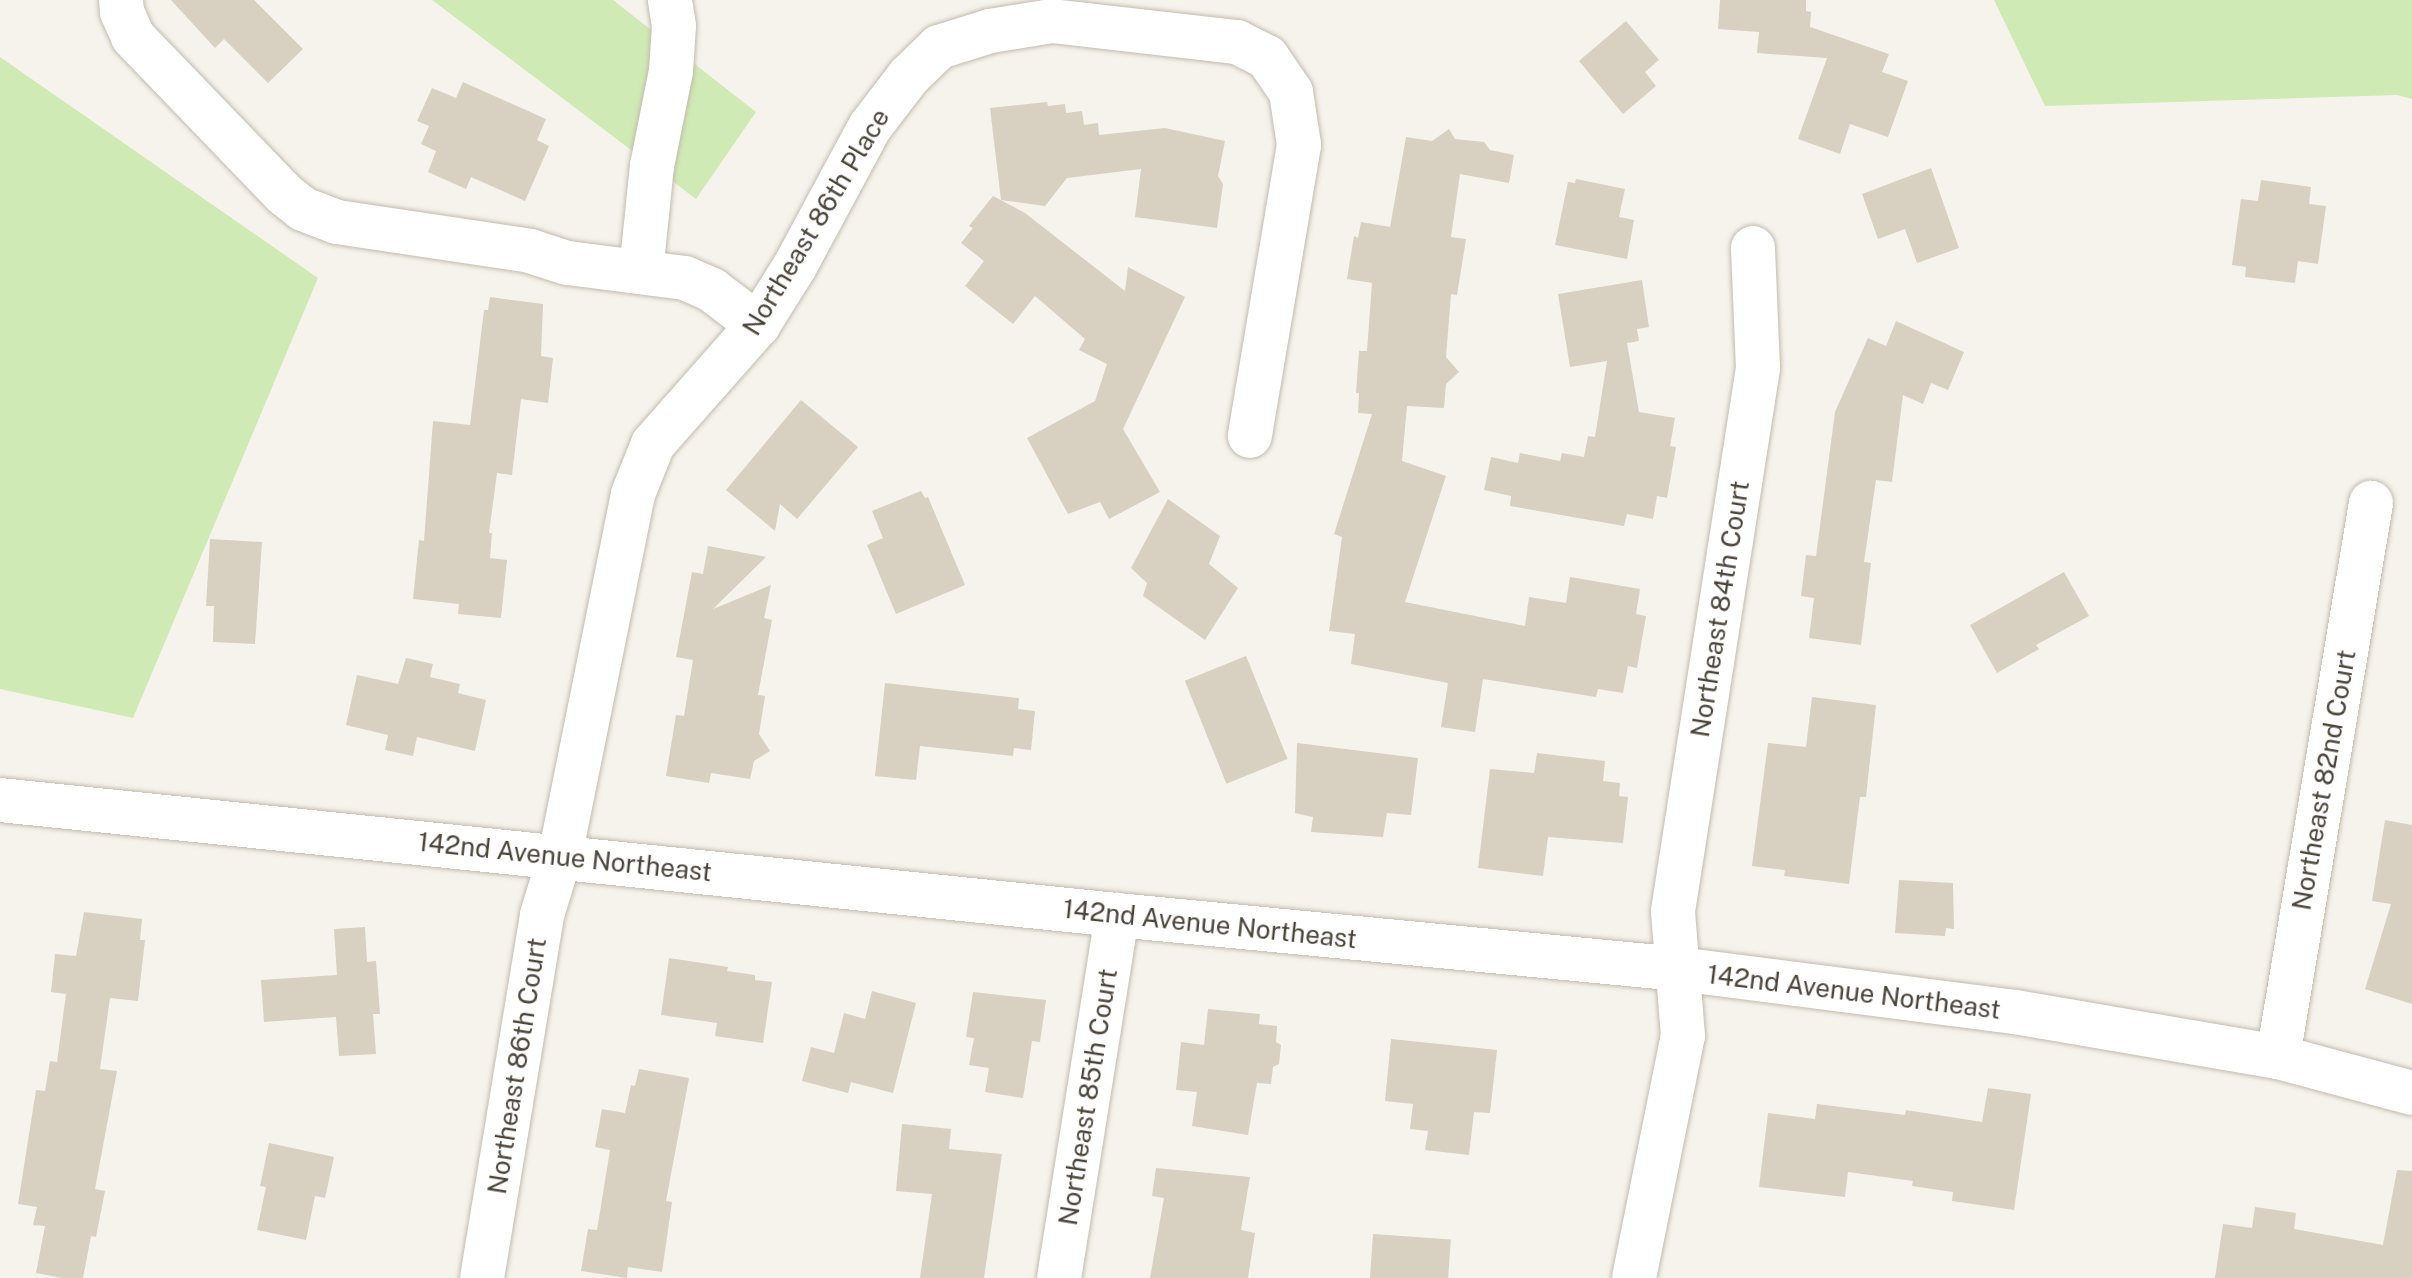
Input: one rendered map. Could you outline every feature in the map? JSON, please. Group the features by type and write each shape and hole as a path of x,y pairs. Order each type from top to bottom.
{"street":[{"path":"121,0 122,12 133,37 284,194 303,209 337,222 530,251 568,263 685,278 712,290 758,325"},
{"path":"641,272 652,166 671,71 674,26 670,0"},
{"name":"Northeast 86th Place","path":"560,856 633,494 653,444 758,325 795,266 870,127 909,76 939,47 990,31 1052,21 1237,42 1267,57 1291,92 1299,145 1250,436"},
{"name":"Northeast 84th Court","path":"1634,1278 1683,1036 1673,911 1758,368 1753,248"},
{"name":"Northeast 82nd Court","path":"2278,1057 2371,503"},
{"name":"142nd Avenue Northeast","path":"0,800 1117,915 1679,969 2015,1012 2278,1057 2412,1093"},
{"name":"Northeast 86th Court","path":"482,1278 542,915 560,856"},
{"name":"Northeast 85th Court","path":"1059,1278 1117,915"}],"green space":[{"path":"432,0 613,0 756,112 696,199"},
{"path":"1994,0 2412,0 2412,99 2397,95 2045,106"},
{"path":"0,57 318,278 133,718 0,689"}],"building":[{"path":"171,0 254,0 303,49 268,83 224,39 215,48"},
{"path":"1720,0 1806,0 1806,11 1811,12 1810,27 1889,54 1882,72 1908,81 1888,137 1850,124 1840,154 1798,139 1827,58 1757,53 1759,32 1718,29"},
{"path":"1626,21 1659,60 1645,72 1656,86 1623,114 1579,61"},
{"path":"463,82 546,119 537,140 549,146 525,201 471,177 466,189 428,172 436,151 421,144 429,126 417,121 432,88 456,98"},
{"path":"1047,102 1048,106 1065,104 1066,113 1082,111 1084,125 1098,123 1099,135 1165,128 1225,141 1218,176 1223,184 1217,228 1135,217 1141,169 1067,178 1045,206 1001,200 990,108"},
{"path":"1449,129 1455,139 1484,142 1490,150 1514,155 1509,183 1460,174 1451,237 1466,239 1457,295 1451,294 1446,357 1459,372 1446,384 1444,408 1407,406 1402,461 1446,476 1405,602 1525,626 1529,597 1566,603 1570,577 1640,589 1636,614 1646,616 1637,668 1628,666 1623,693 1598,689 1596,697 1483,679 1475,732 1441,727 1448,683 1351,664 1355,634 1329,631 1342,537 1334,534 1372,414 1358,413 1359,351 1367,351 1372,283 1347,279 1354,236 1358,238 1361,222 1390,227 1406,137 1432,141"},
{"path":"1931,168 1959,248 1917,263 1905,229 1878,239 1862,194"},
{"path":"1576,179 1625,189 1619,217 1634,220 1627,259 1555,245 1568,182 1575,183"},
{"path":"2261,180 2311,187 2309,204 2326,206 2318,264 2298,261 2295,283 2245,277 2246,267 2232,265 2241,199 2258,201"},
{"path":"993,196 1025,213 1125,291 1128,267 1185,297 1123,429 1160,492 1109,519 1100,502 1068,514 1027,438 1095,401 1107,364 1079,350 1085,339 1035,296 1013,324 965,286 984,261 961,243 973,228 969,226"},
{"path":"1642,280 1649,327 1637,329 1639,341 1627,343 1639,412 1675,418 1670,446 1676,447 1667,498 1657,496 1653,519 1627,514 1624,526 1510,506 1511,496 1484,490 1491,457 1518,463 1520,453 1560,461 1562,453 1584,457 1588,436 1595,437 1607,361 1570,367 1558,294"},
{"path":"490,297 543,304 541,356 553,358 548,403 521,399 512,475 497,473 489,533 492,533 490,558 507,560 501,618 458,614 459,604 413,599 419,540 424,541 433,421 470,425 484,310 488,310"},
{"path":"1896,321 1964,352 1948,390 1931,383 1923,404 1903,395 1892,482 1876,480 1864,562 1871,563 1861,645 1809,638 1814,598 1801,596 1806,555 1816,556 1835,412 1868,338 1886,346"},
{"path":"801,400 858,447 797,519 780,504 775,531 726,490"},
{"path":"921,491 925,498 928,497 965,585 896,614 867,545 883,538 872,511"},
{"path":"1168,499 1220,536 1209,564 1238,588 1205,640 1143,596 1147,583 1131,568"},
{"path":"210,539 262,542 255,644 213,642 214,606 206,606"},
{"path":"708,546 766,557 713,609 771,585 764,618 772,620 758,695 765,696 759,734 770,751 754,761 750,779 711,773 709,783 666,776 676,715 684,716 693,660 676,657 692,572 703,574"},
{"path":"2064,572 2089,616 2036,645 2039,649 1997,673 1970,625"},
{"path":"1246,656 1288,759 1226,784 1185,681"},
{"path":"406,658 433,664 430,677 460,684 458,693 486,700 475,751 417,737 413,756 385,750 388,735 346,725 357,675 398,684"},
{"path":"885,683 1019,698 1018,709 1035,711 1031,750 1014,748 1013,756 920,746 916,780 875,776"},
{"path":"1812,697 1876,705 1866,797 1860,797 1849,884 1784,876 1785,870 1752,866 1768,743 1806,747"},
{"path":"1297,743 1418,758 1411,815 1387,813 1383,837 1311,832 1313,817 1295,813"},
{"path":"1537,753 1605,761 1603,781 1620,783 1619,796 1628,797 1623,843 1548,837 1543,876 1478,868 1490,769 1534,773"},
{"path":"2385,820 2412,825 2412,1004 2365,989 2391,904 2372,901"},
{"path":"1899,880 1953,883 1954,929 1946,928 1945,936 1895,933"},
{"path":"84,912 142,919 140,940 145,940 138,1001 110,998 100,1069 117,1071 95,1189 105,1191 96,1237 91,1236 83,1278 62,1278 36,1273 45,1226 33,1225 37,1207 18,1204 36,1090 45,1091 50,1061 57,1062 66,994 51,992 55,954 76,956"},
{"path":"365,927 367,962 376,961 380,1014 373,1014 376,1054 339,1056 336,1017 264,1022 261,980 337,975 334,929"},
{"path":"669,958 728,967 727,971 755,975 755,980 772,982 763,1043 715,1036 717,1023 661,1015"},
{"path":"872,991 916,1003 893,1093 851,1082 848,1093 802,1081 811,1047 834,1053 844,1013 865,1019"},
{"path":"973,992 1046,1000 1040,1042 1032,1041 1023,1098 985,1092 989,1068 969,1065 974,1038 966,1037"},
{"path":"1208,1009 1260,1014 1259,1024 1277,1026 1276,1042 1281,1045 1279,1064 1273,1067 1271,1084 1257,1083 1248,1135 1192,1126 1197,1092 1176,1090 1181,1042 1204,1045"},
{"path":"1391,1039 1497,1050 1490,1113 1474,1112 1469,1155 1425,1150 1428,1131 1410,1129 1413,1104 1385,1101"},
{"path":"639,1069 689,1078 666,1201 672,1202 662,1272 628,1267 627,1278 581,1271 588,1229 597,1230 610,1150 595,1147 602,1109 625,1113 631,1085 635,1086"},
{"path":"1988,1088 2031,1094 2014,1210 1952,1201 1953,1192 1912,1186 1913,1181 1848,1172 1845,1197 1759,1187 1768,1113 1815,1119 1817,1104 1905,1115 1906,1110 1982,1122"},
{"path":"902,1124 951,1129 949,1149 1002,1154 984,1278 920,1278 932,1194 896,1191"},
{"path":"269,1143 334,1157 325,1198 315,1196 306,1240 257,1230 266,1187 260,1186"},
{"path":"1156,1168 1250,1177 1241,1230 1255,1233 1248,1278 1150,1278 1164,1198 1152,1196"},
{"path":"2397,1170 2412,1171 2412,1278 2215,1278 2223,1224 2252,1228 2255,1207 2296,1213 2294,1229 2383,1245"},
{"path":"1373,1234 1451,1239 1448,1278 1370,1278"}]}
